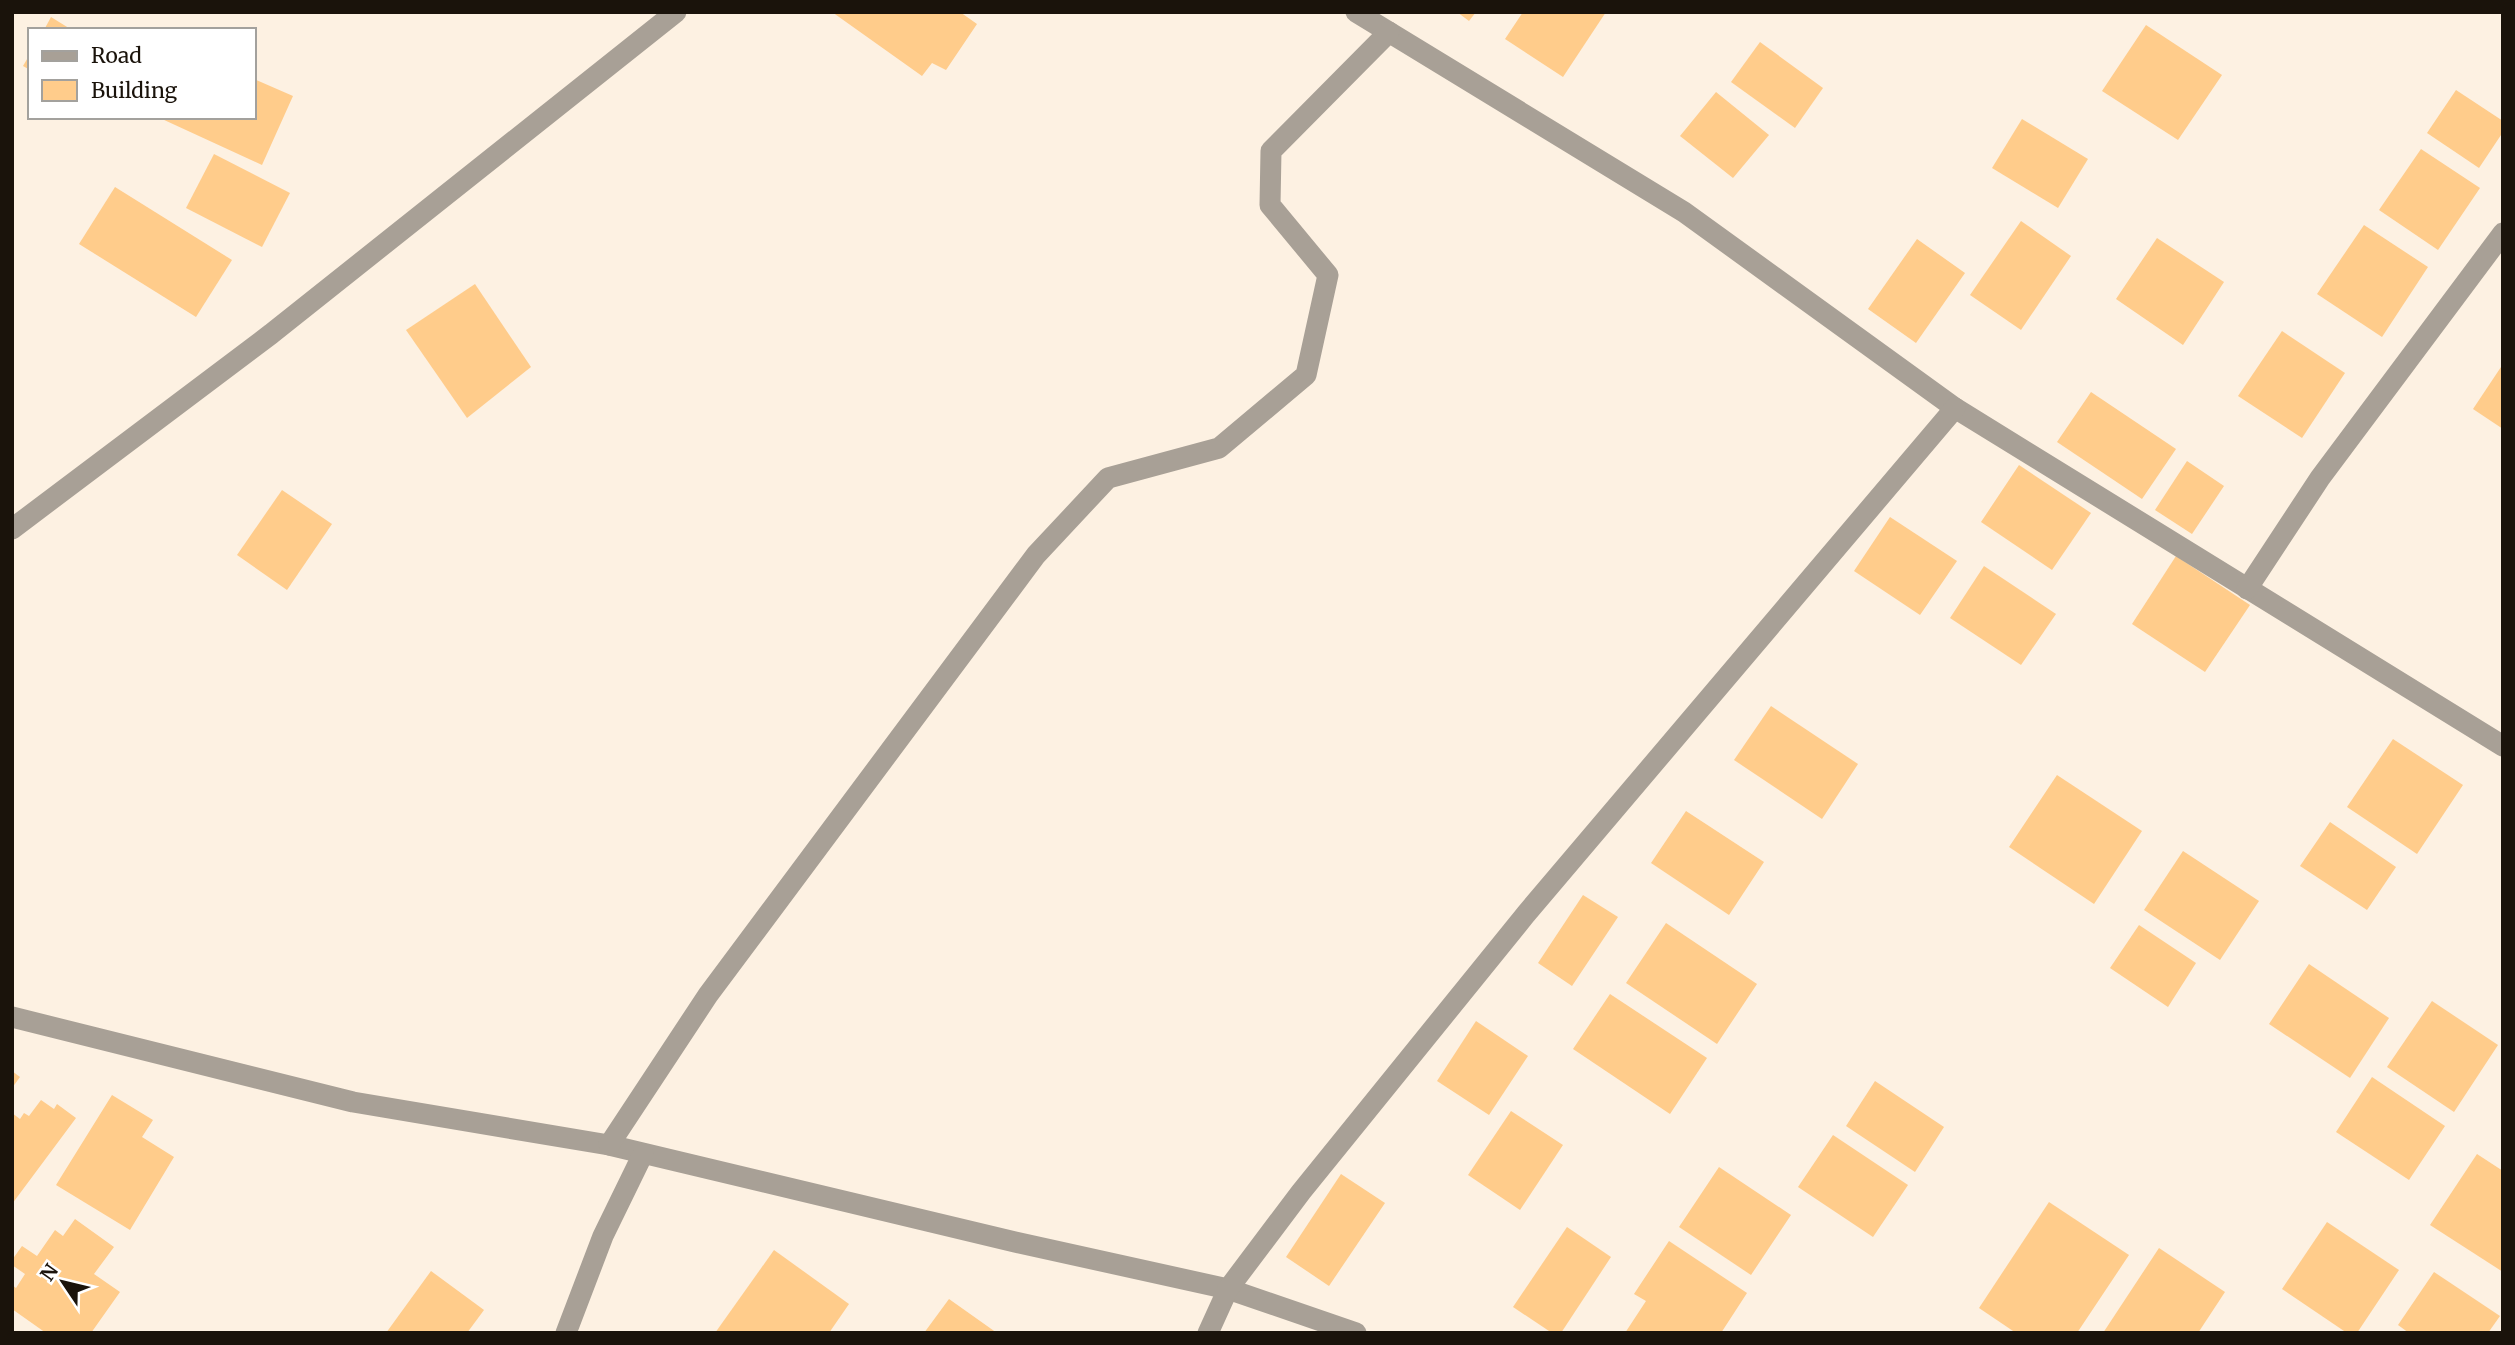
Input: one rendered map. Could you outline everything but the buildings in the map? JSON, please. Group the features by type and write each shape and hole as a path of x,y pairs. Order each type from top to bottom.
{"street":[{"path":"12,529 271,334 676,12"},
{"path":"1356,12 1684,212 1955,408 2503,747"},
{"path":"609,1145 708,995 1036,555 1108,478 1219,448 1306,375 1328,275 1270,205 1271,151 1389,32"},
{"path":"2247,589 2319,478 2503,233"},
{"path":"1208,1333 1228,1289 1301,1192 1526,914 1955,408"},
{"path":"12,1017 353,1102 609,1145 1015,1242 1228,1289 1356,1333"},
{"path":"566,1333 603,1236 643,1154"}]}
